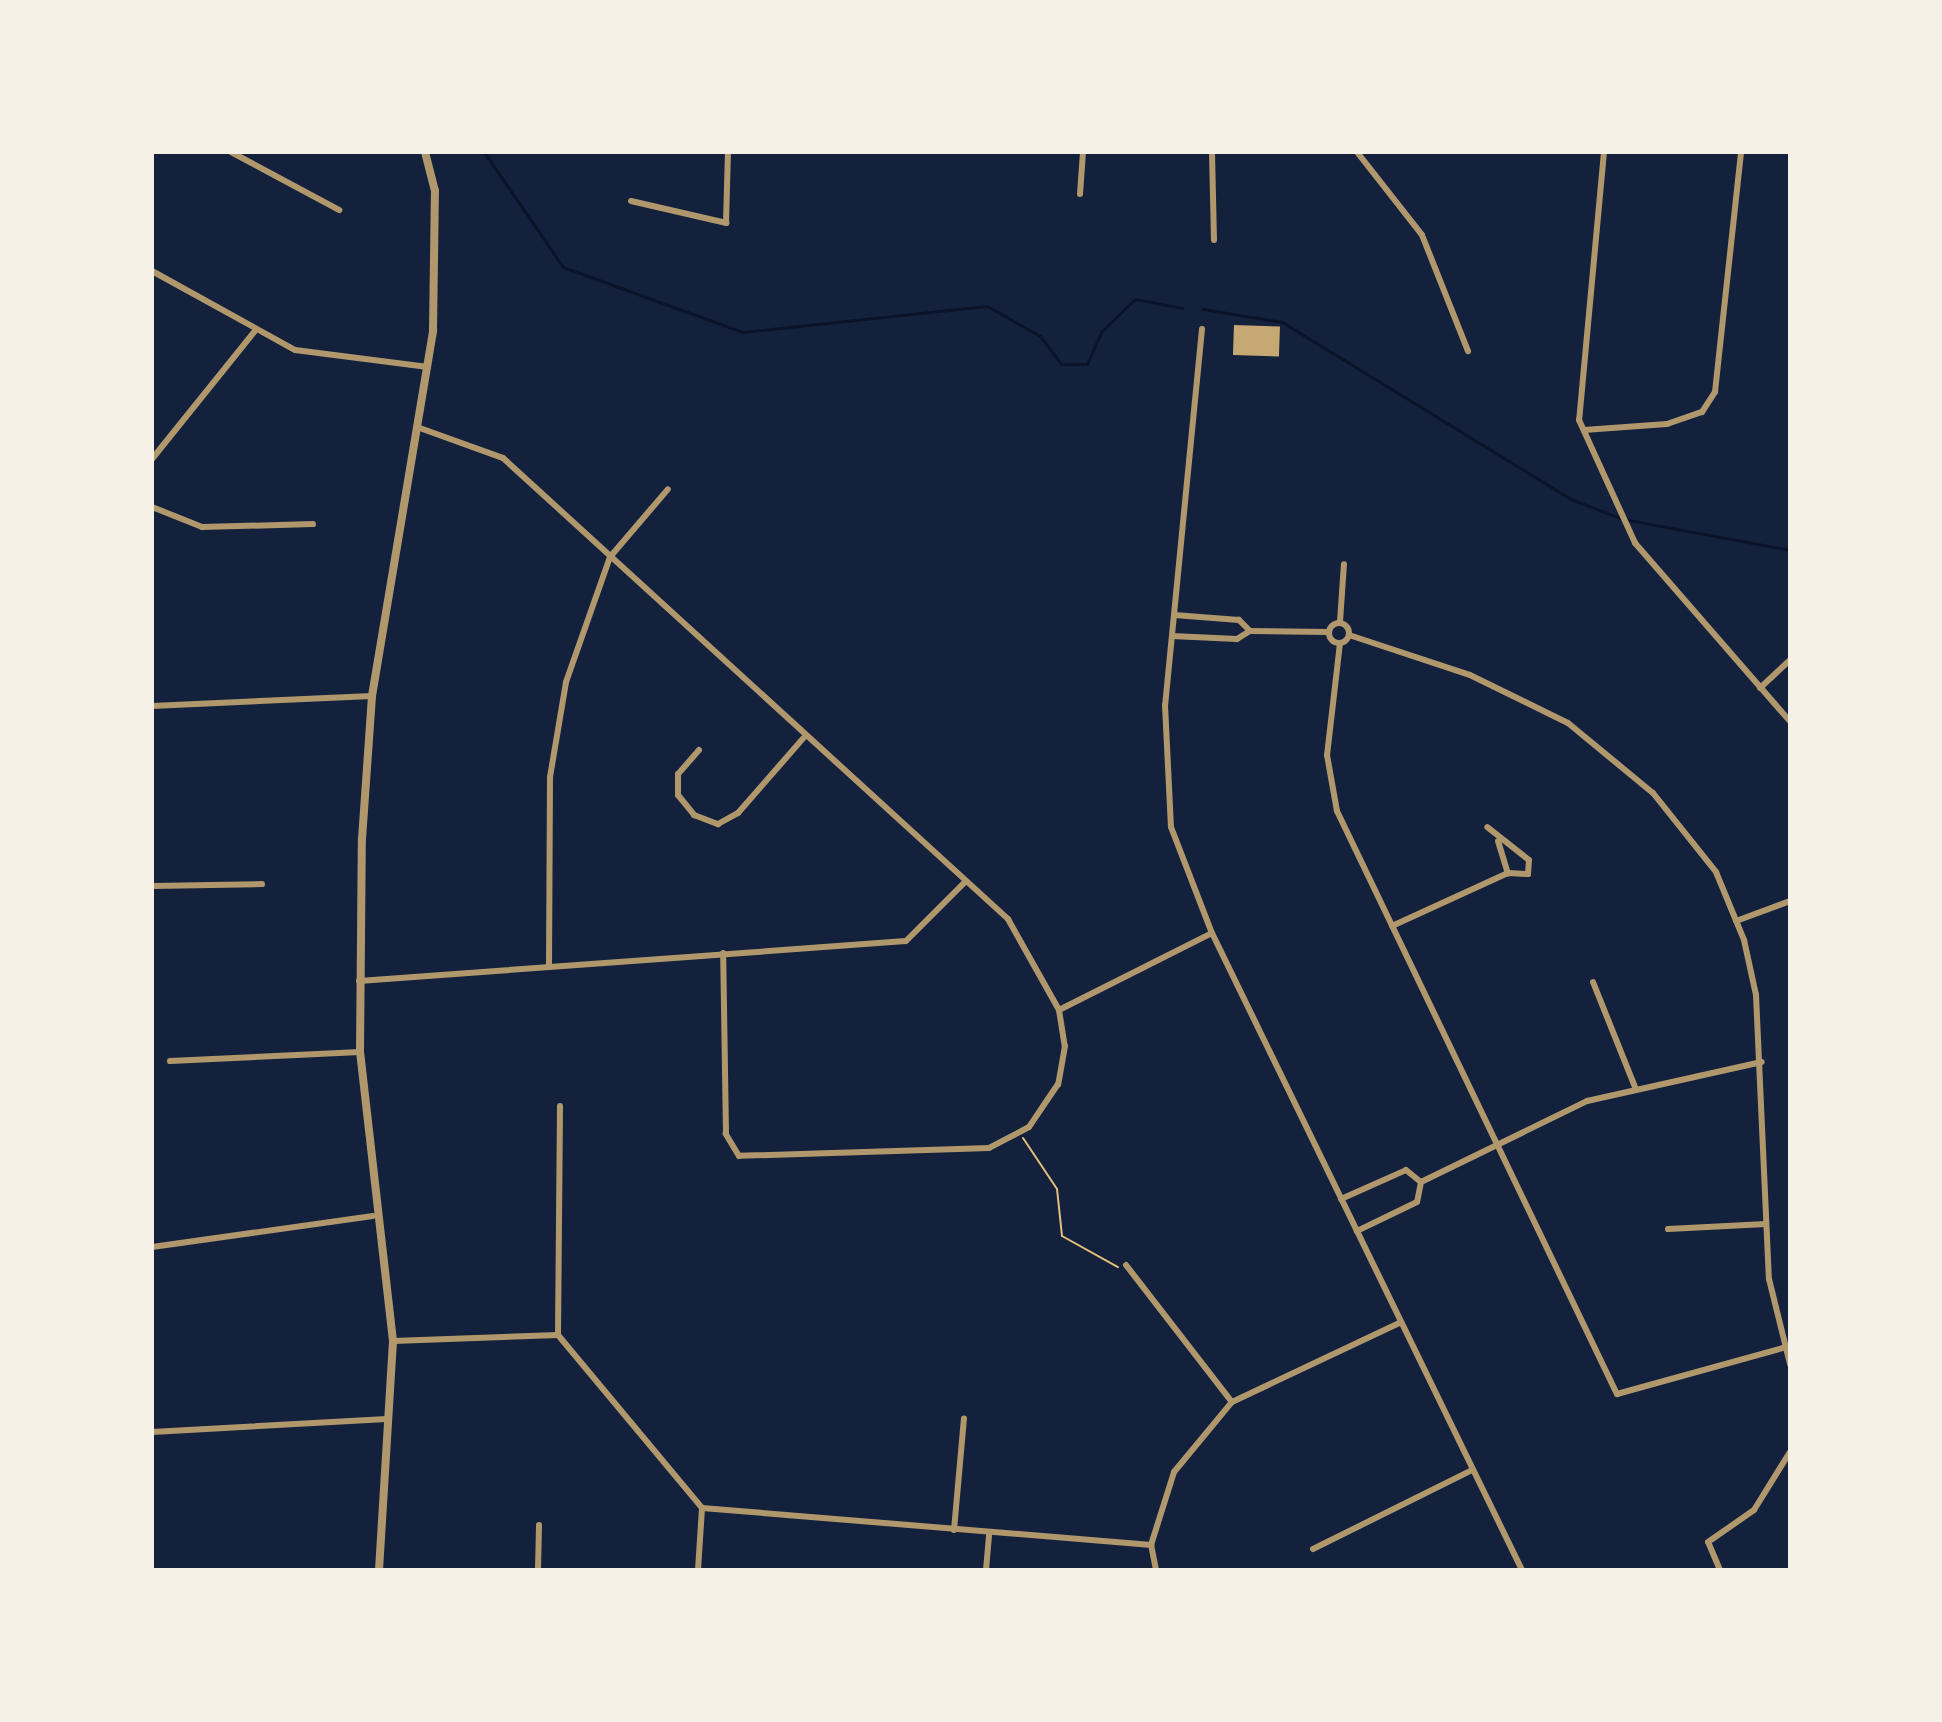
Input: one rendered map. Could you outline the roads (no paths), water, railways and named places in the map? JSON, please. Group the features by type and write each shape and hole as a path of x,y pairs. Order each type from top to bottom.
{"street":[{"path":"231,152 339,210"},
{"path":"379,1570 393,1341 373,1216 360,1052 359,981 372,696 428,367 436,239 425,152"},
{"path":"631,201 726,223 728,152"},
{"path":"1080,194 1083,152"},
{"path":"1212,152 1214,240"},
{"path":"1357,152 1422,235 1468,351"},
{"path":"1604,152 1576,395 1584,430 1626,526 1790,721"},
{"path":"1584,430 1667,424 1702,412 1715,392 1741,152"},
{"path":"152,271 255,331 295,350 428,367"},
{"path":"1202,329 1163,740 1169,813 1184,872 1399,1323 1522,1570"},
{"path":"152,459 255,331"},
{"path":"417,427 503,458 966,881 1035,956 1059,1010 1065,1046 1058,1084 1021,1133 957,1153 739,1156 726,1134 723,953"},
{"path":"549,967 551,757 566,682 610,557 668,489"},
{"path":"152,507 202,527 313,524"},
{"path":"1344,564 1340,622 1349,635 1470,675 1588,737 1693,838 1736,921 1753,977 1762,1062 1770,1289 1790,1364"},
{"path":"1174,615 1239,620 1250,631"},
{"path":"1172,636 1237,639 1250,631 1328,632 1340,622"},
{"path":"1328,632 1340,643"},
{"path":"1349,635 1340,643 1328,770 1337,811 1617,1394 1786,1347"},
{"path":"1760,688 1790,660"},
{"path":"152,706 372,696"},
{"path":"699,750 678,774 678,795 694,815 718,824 738,813 806,735"},
{"path":"1392,926 1508,873 1528,874 1532,867 1498,841 1487,827"},
{"path":"1498,841 1508,873"},
{"path":"359,981 906,941 966,881"},
{"path":"152,886 262,884"},
{"path":"1736,921 1790,901"},
{"path":"1059,1010 1212,933"},
{"path":"1593,982 1635,1087"},
{"path":"170,1061 360,1052"},
{"path":"1421,1182 1496,1145 1635,1087 1762,1062"},
{"path":"560,1106 558,1335 702,1508 698,1570"},
{"path":"1341,1199 1406,1170 1421,1182"},
{"path":"1357,1231 1417,1202 1421,1182"},
{"path":"152,1247 373,1216"},
{"path":"1668,1229 1766,1224"},
{"path":"1126,1265 1232,1402"},
{"path":"1156,1570 1151,1545 1174,1472 1232,1402 1399,1323"},
{"path":"393,1341 558,1335"},
{"path":"954,1530 964,1418"},
{"path":"152,1432 387,1419"},
{"path":"1720,1570 1708,1542 1754,1510 1790,1452"},
{"path":"1313,1549 1472,1470"},
{"path":"702,1508 1151,1545"},
{"path":"538,1570 539,1525"},
{"path":"986,1570 989,1533"}],"waterway":[{"path":"484,152 563,267 743,332 987,306 1040,336 1061,364 1087,364 1102,331 1135,299 1182,308"},
{"path":"1203,309 1282,322 1573,500 1623,519 1790,550"}]}
